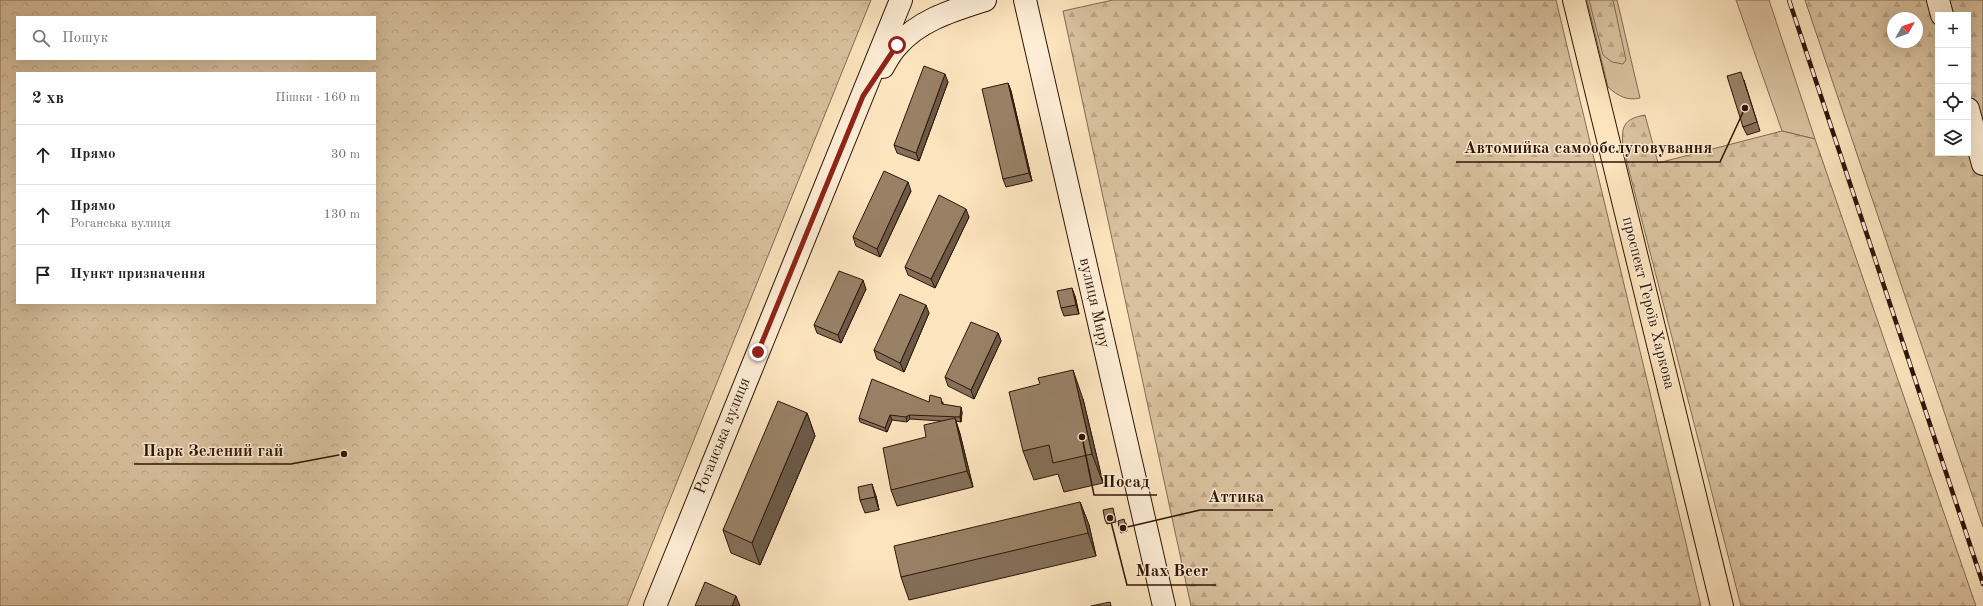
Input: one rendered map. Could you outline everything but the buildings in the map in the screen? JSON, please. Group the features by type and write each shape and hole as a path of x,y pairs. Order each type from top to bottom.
{"main road":[{"name":"Роганська вулиця","path":"655,606 901,0"},
{"path":"863,96 897,45 921,25 946,13 985,0"},
{"name":"вулиця Миру","path":"1025,0 1164,606"},
{"name":"проспект Героїв Харкова","path":"1574,0 1722,606"},
{"path":"1938,0 1941,12"},
{"path":"1971,120 1983,164"}],"green space":[{"path":"0,0 871,0 627,606 0,606"},
{"path":"1113,0 1556,0 1701,606 1191,606 1063,11"},
{"path":"1587,0 1617,0 1640,98 1631,99 1623,97 1608,87"},
{"path":"1589,0 1613,0 1626,60 1623,64 1612,62 1603,55"},
{"path":"1736,0 1769,0 1815,139 1782,131"},
{"path":"1805,0 1983,0 1983,527"},
{"path":"1645,115 1658,163 1782,131 1815,139 1976,606 1741,606 1623,147 1622,134 1625,125 1632,119"}],"railway":[{"path":"1789,0 1983,584"}],"place":[{"name":"Автомийка самообслуговування","path":"1745,108"},
{"name":"Посад","path":"1082,437"},
{"name":"Парк Зелений гай","path":"344,454"},
{"name":"Max Beer","path":"1110,518"},
{"name":"Аттика","path":"1123,528"}],"route":[{"path":"758,352 863,96 897,45"}]}
